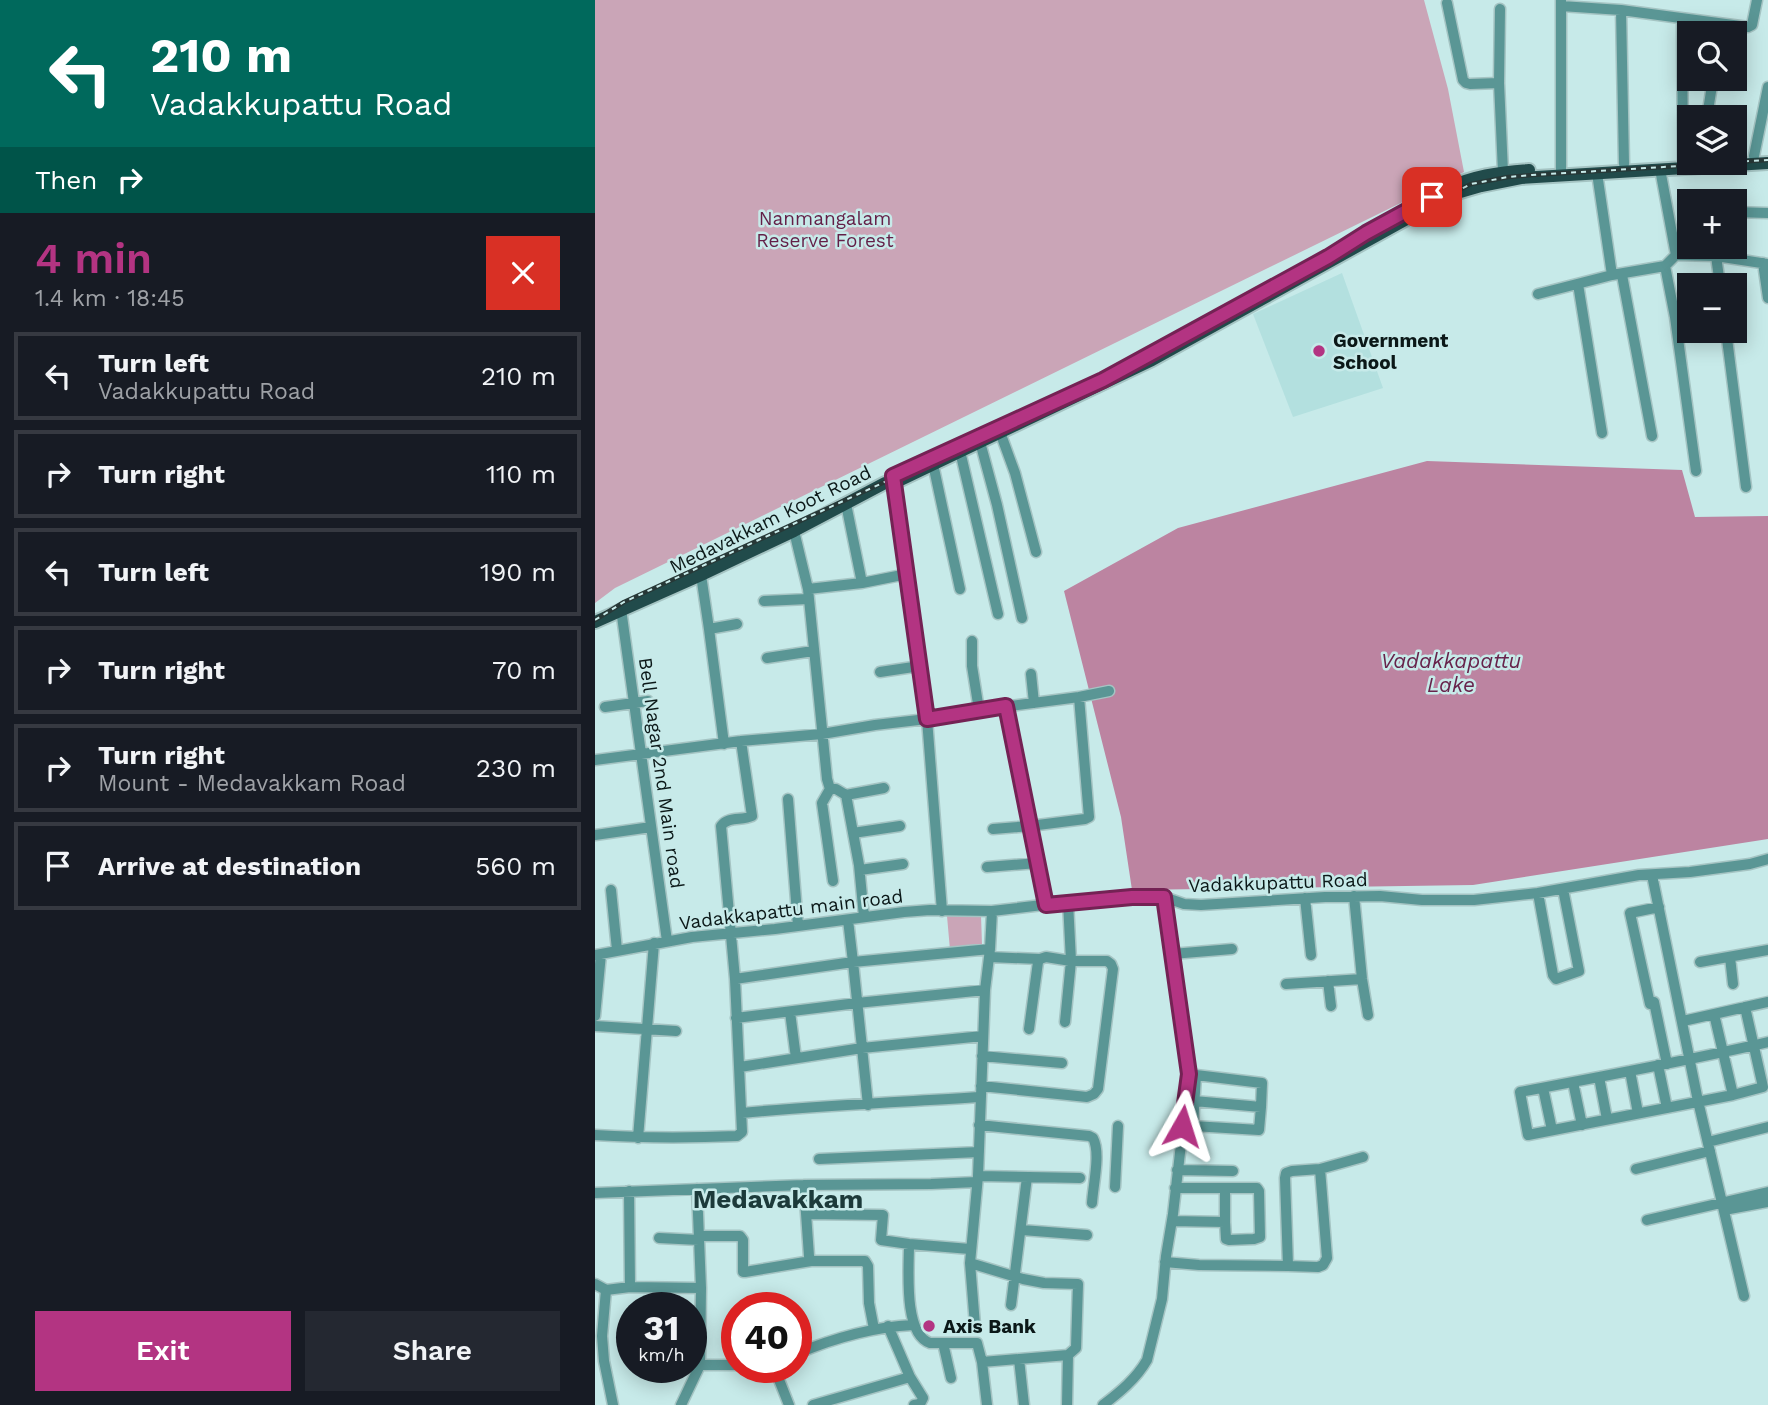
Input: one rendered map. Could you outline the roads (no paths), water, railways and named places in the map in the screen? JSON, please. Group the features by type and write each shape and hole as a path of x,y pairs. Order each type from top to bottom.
{"main road":[{"path":"1747,156 1768,155"},
{"path":"1561,172 1624,164 1677,163"},
{"path":"1747,163 1768,163"},
{"path":"891,481 1103,380 1328,257 1366,233 1469,179 1503,172 1597,173 1660,169 1677,165"},
{"name":"Medavakkam Koot Road","path":"595,622 701,575 891,481 933,464 1152,360 1450,195 1467,189 1561,172"}],"street":[{"path":"1747,26 1752,24 1756,0"},
{"path":"1447,3 1463,80 1470,84 1499,83"},
{"path":"1561,172 1561,3 1690,21"},
{"path":"1500,9 1499,83 1503,172"},
{"path":"1621,10 1624,164"},
{"path":"1682,19 1684,105"},
{"path":"1754,156 1767,94"},
{"path":"1538,294 1665,266 1676,255 1660,169"},
{"path":"1597,173 1652,436"},
{"path":"1747,212 1768,213"},
{"path":"1735,259 1766,264 1768,298"},
{"path":"1665,266 1675,317 1696,471"},
{"path":"1578,284 1602,433"},
{"path":"1728,343 1746,487"},
{"path":"1000,432 1015,473 1036,552"},
{"path":"980,442 1022,618"},
{"path":"960,451 997,614"},
{"path":"933,464 960,589"},
{"path":"891,481 927,719 942,911"},
{"path":"846,504 862,583"},
{"path":"794,531 808,594 830,789 823,803 832,881"},
{"path":"764,601 907,574"},
{"path":"701,575 724,744"},
{"name":"Bell Nagar 2nd Main road","path":"621,610 667,941"},
{"path":"709,629 737,624"},
{"path":"972,640 972,666 979,710"},
{"path":"767,658 813,651"},
{"path":"880,672 920,666"},
{"path":"1031,674 1034,702"},
{"path":"595,760 741,741 822,734 1109,691"},
{"path":"993,829 1086,820 1089,817 1079,697"},
{"path":"605,707 648,701"},
{"path":"1006,706 1046,905"},
{"path":"595,1135 638,1138 737,1136 742,1132 732,934 721,826 727,820 752,816 741,741"},
{"path":"830,789 836,789 846,795 884,788"},
{"path":"846,795 860,870 864,917"},
{"path":"788,799 798,926"},
{"path":"853,833 900,826"},
{"path":"595,835 651,827"},
{"name":"Vadakkupattu Road","path":"992,911 1132,897 1164,897 1184,904 1201,905 1355,896 1474,900 1538,893 1639,875 1750,864 1768,859"},
{"path":"987,867 1038,863"},
{"path":"860,870 902,864"},
{"path":"1652,875 1709,1147 1744,1296"},
{"path":"1538,893 1553,975 1556,979 1579,971 1563,889"},
{"path":"611,890 617,950"},
{"path":"1355,896 1368,1015"},
{"path":"1103,1405 1129,1384 1147,1360 1162,1299 1177,1170 1188,1126 1192,1074 1164,897"},
{"path":"1305,898 1311,955"},
{"path":"1066,1022 1071,961 1068,902"},
{"path":"1659,907 1630,913 1650,1004 1654,1002 1667,1108"},
{"path":"975,1325 969,1263 979,1152 985,990 992,911"},
{"name":"Vadakkapattu main road","path":"598,955 713,934 732,934 904,912 992,911"},
{"path":"848,920 868,1105"},
{"path":"638,1138 654,943"},
{"path":"1172,954 1232,949"},
{"path":"1700,962 1768,950"},
{"path":"735,979 853,962 989,953 1040,959 1046,957 1071,961 1107,961 1113,970 1098,1089 1087,1097 981,1092 868,1105 814,1106 742,1113"},
{"path":"595,1016 598,955"},
{"path":"1730,957 1734,984"},
{"path":"1029,1029 1040,959"},
{"path":"1286,984 1362,979"},
{"path":"1328,981 1331,1006"},
{"path":"736,1018 985,990"},
{"path":"1683,1021 1768,1002"},
{"path":"1745,1007 1754,1045 1765,1086 1733,1095 1528,1135 1520,1092 1662,1065 1691,1059 1754,1045 1768,1042"},
{"path":"790,1012 796,1058"},
{"path":"1714,1014 1733,1095"},
{"path":"595,1026 676,1031"},
{"path":"740,1067 862,1048 983,1036"},
{"path":"982,1056 1062,1063"},
{"path":"1630,1071 1639,1113"},
{"path":"1188,1126 1259,1130 1261,1107 1262,1083 1192,1074"},
{"path":"1599,1077 1607,1119"},
{"path":"1573,1082 1582,1125"},
{"path":"1543,1088 1552,1130"},
{"path":"1190,1100 1261,1107"},
{"path":"979,1125 1093,1138 1097,1155 1092,1203"},
{"path":"1115,1187 1118,1126"},
{"path":"1636,1169 1768,1127"},
{"path":"819,1159 979,1152"},
{"path":"1097,1155 1116,1158"},
{"path":"1288,1266 1286,1173 1320,1169 1363,1157"},
{"path":"1165,1262 1199,1265 1323,1265 1327,1258 1320,1169"},
{"path":"1177,1170 1233,1171"},
{"path":"1011,1305 1027,1177"},
{"path":"595,1193 1027,1177 1080,1178"},
{"path":"804,1185 811,1261"},
{"path":"1175,1188 1254,1187 1259,1191 1260,1237 1226,1240 1225,1189"},
{"path":"697,1189 700,1292"},
{"path":"629,1191 630,1287"},
{"path":"1723,1207 1768,1192"},
{"path":"1647,1220 1768,1202"},
{"path":"806,1214 883,1215 881,1240 970,1249"},
{"path":"1172,1221 1225,1222"},
{"path":"1022,1230 1087,1235"},
{"path":"659,1238 740,1236 743,1240 743,1272 811,1261 865,1261 868,1266 869,1303 874,1329"},
{"path":"909,1244 913,1325 924,1341 930,1343 977,1343 987,1405"},
{"path":"969,1263 1016,1278 1044,1283 1078,1284 1076,1348 1068,1355 982,1362"},
{"path":"595,1284 606,1290 630,1287 701,1287"},
{"path":"606,1290 602,1336 613,1405"},
{"path":"812,1348 874,1329 913,1325"},
{"path":"888,1326 910,1377 923,1398 920,1404 914,1405"},
{"path":"943,1343 951,1378"},
{"path":"1067,1405 1068,1355"},
{"path":"1019,1359 1024,1405"},
{"path":"813,1405 910,1377"},
{"path":"681,1405 692,1383"},
{"path":"780,1383 789,1405"}],"water":[{"name":"Vadakkapattu Lake","path":"1427,461 1682,470 1695,517 1768,516 1768,839 1473,885 1132,890 1121,817 1064,591 1178,528"}],"railway":[{"path":"1747,161 1768,160"},
{"path":"595,620 624,602 1104,381 1471,184 1508,177 1677,166"}],"place":[{"name":"Government School","path":"1319,351"},
{"name":"Axis Bank","path":"929,1326"}],"district":[{"name":"Medavakkam","path":"778,1199"}],"park label":[{"name":"Nanmangalam Reserve Forest","path":"825,229"}]}
